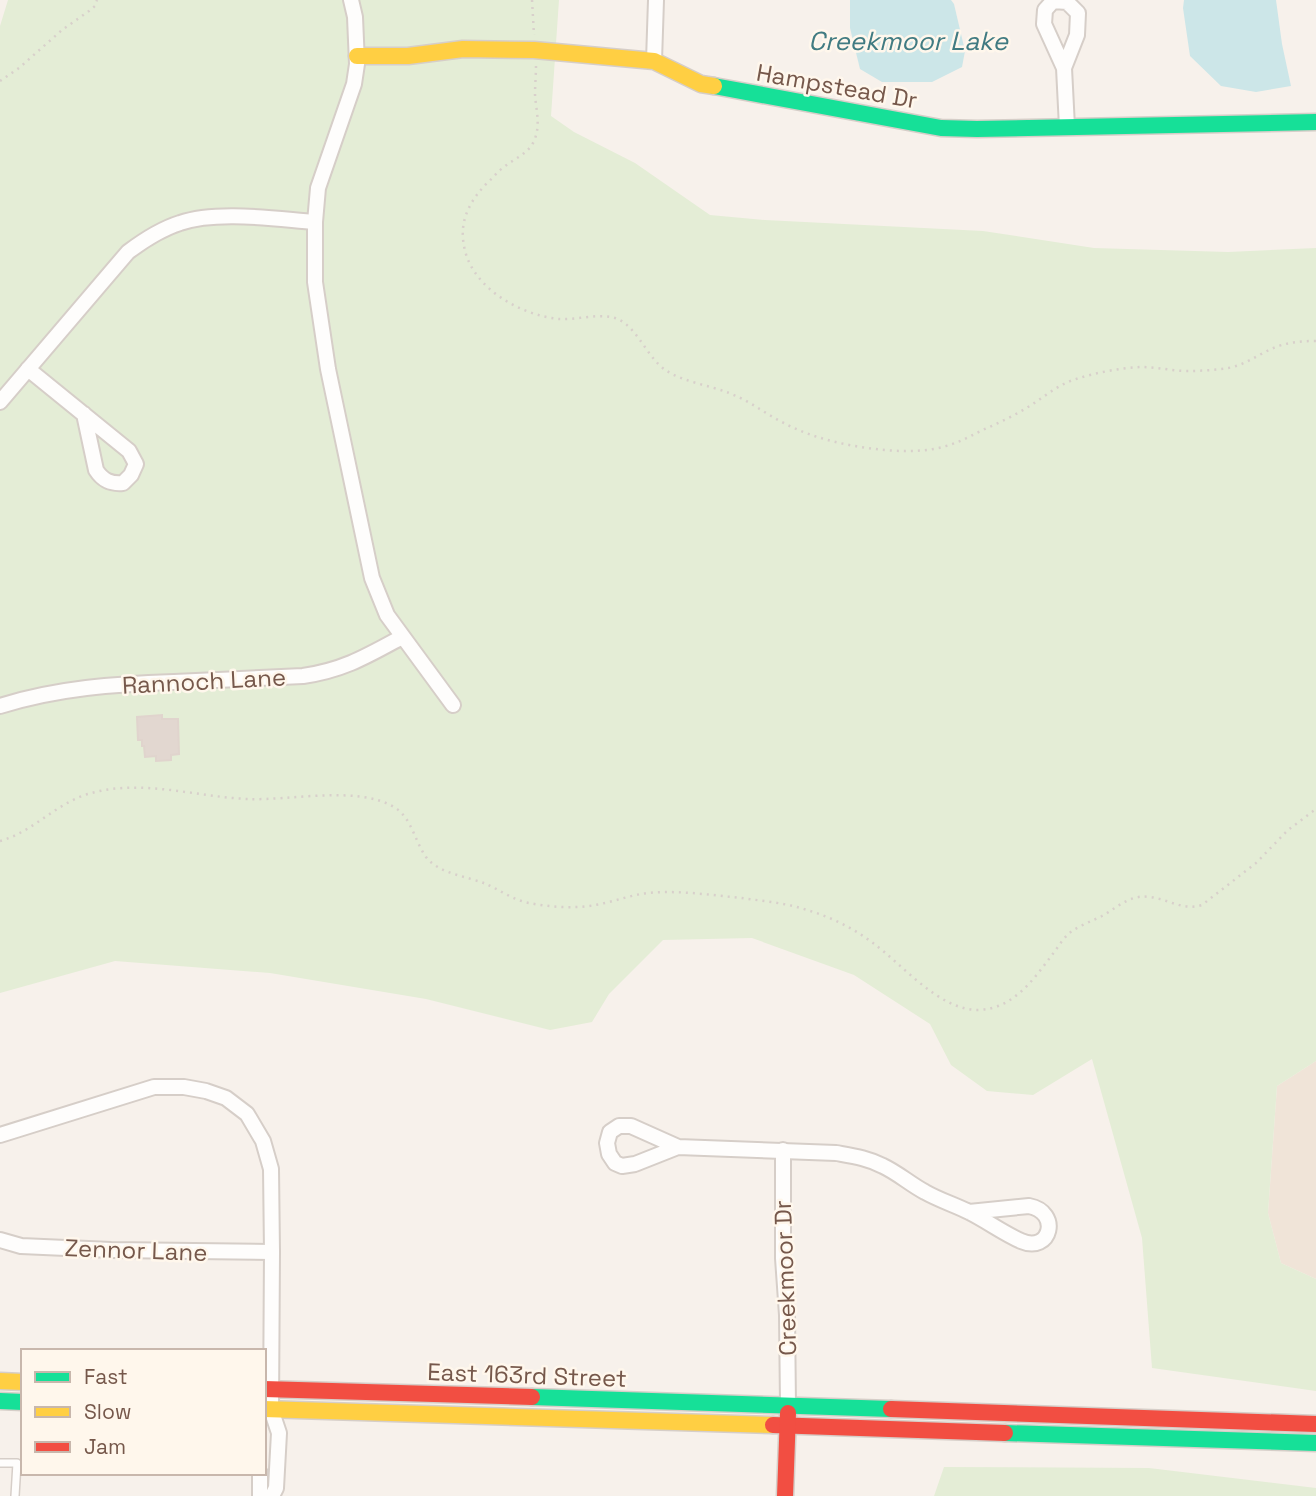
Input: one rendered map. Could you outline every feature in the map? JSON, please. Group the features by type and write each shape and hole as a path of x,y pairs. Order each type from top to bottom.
{"street":[{"path":"351,0 358,56 354,84 318,188 315,282 328,369 372,578 387,615 453,705"},
{"path":"654,61 656,0"},
{"name":"Hampstead Dr","path":"358,56 408,56 463,49 534,50 654,61 701,84 941,128 1316,122"},
{"path":"1064,68 1067,127"},
{"path":"0,402 128,251 144,239 181,222 198,219 233,217 315,222"},
{"path":"28,369 84,414 129,451 136,464 123,483 111,484 96,470 84,414"},
{"name":"Rannoch Lane","path":"0,706 29,697 86,687 322,673 354,663 402,637"},
{"path":"0,1135 154,1087 184,1087 226,1098 247,1115 262,1141 271,1169 272,1252 267,1389 268,1409 279,1433 276,1488 272,1496"},
{"path":"678,1147 783,1150 860,1157 884,1166 934,1197 969,1212 1019,1241 1030,1245 1039,1243 1046,1238 1049,1229 1044,1212 1037,1207 969,1212"},
{"name":"Creekmoor Dr","path":"783,1150 783,1258 788,1405"},
{"name":"Zennor Lane","path":"0,1240 21,1246 138,1251 272,1252"},
{"path":"0,1381 21,1382"},
{"name":"East 163rd Street","path":"267,1389 1316,1424"},
{"path":"0,1401 21,1402"},
{"path":"785,1496 788,1405"},
{"name":"East 163rd Street","path":"268,1409 1316,1443"},
{"path":"260,1475 260,1496"}],"lane":[{"path":"0,1463 17,1463 15,1496"}],"path":[{"path":"0,81 95,6 96,0"},
{"path":"532,0 538,127 527,151 503,167 475,196 466,211 463,229 464,246 476,273 499,298 516,307 558,319 612,317 631,328 645,350 664,369 678,376 732,394 817,437 873,449 915,451 954,444 1030,407 1055,388 1081,378 1143,367 1186,371 1232,367 1276,347 1316,341"},
{"path":"0,841 25,831 70,801 106,790 157,788 252,800 321,796 378,800 403,814 425,855 433,864 524,902 576,907 643,894 683,892 802,908 824,915 859,933 948,1002 975,1010 991,1009 1011,1001 1034,979 1067,936 1125,900 1149,896 1185,907 1202,905 1256,863 1288,830 1316,809"}],"shaded area":[{"path":"1316,1061 1316,1279 1281,1263 1268,1213 1277,1086"}],"green space":[{"path":"8,0 559,0 551,116 574,132 635,163 710,215 983,231 1094,248 1228,252 1316,248 1316,1061 1277,1086 1268,1213 1281,1263 1316,1279 1316,1391 1152,1368 1142,1238 1092,1059 1033,1095 987,1091 951,1065 930,1024 854,975 752,938 663,940 609,994 592,1022 550,1030 426,999 270,973 115,961 0,993 0,26"},
{"path":"944,1467 1149,1468 1316,1488 1316,1496 934,1496"}],"water":[{"name":"Creekmoor Lake","path":"850,0 951,0 965,51 962,67 932,82 882,82 860,69 850,28"},
{"path":"1184,0 1276,0 1291,86 1256,92 1221,86 1190,56"}],"building":[{"path":"162,715 162,719 178,719 179,754 171,755 171,760 156,761 156,756 145,757 142,740 138,740 137,717"}],"traffic: fast":[{"path":"714,86 941,128 1316,122"},
{"path":"532,1397 891,1409"},
{"path":"0,1401 21,1402"},
{"path":"1005,1433 1316,1443"}],"traffic: slow":[{"path":"357,56 408,56 463,49 534,50 654,61 701,84 714,86"},
{"path":"0,1381 21,1382"},
{"path":"266,1409 773,1425"}],"traffic: jam":[{"path":"266,1389 532,1397"},
{"path":"891,1409 1316,1424"},
{"path":"785,1496 788,1413"},
{"path":"773,1425 1005,1433"}]}
